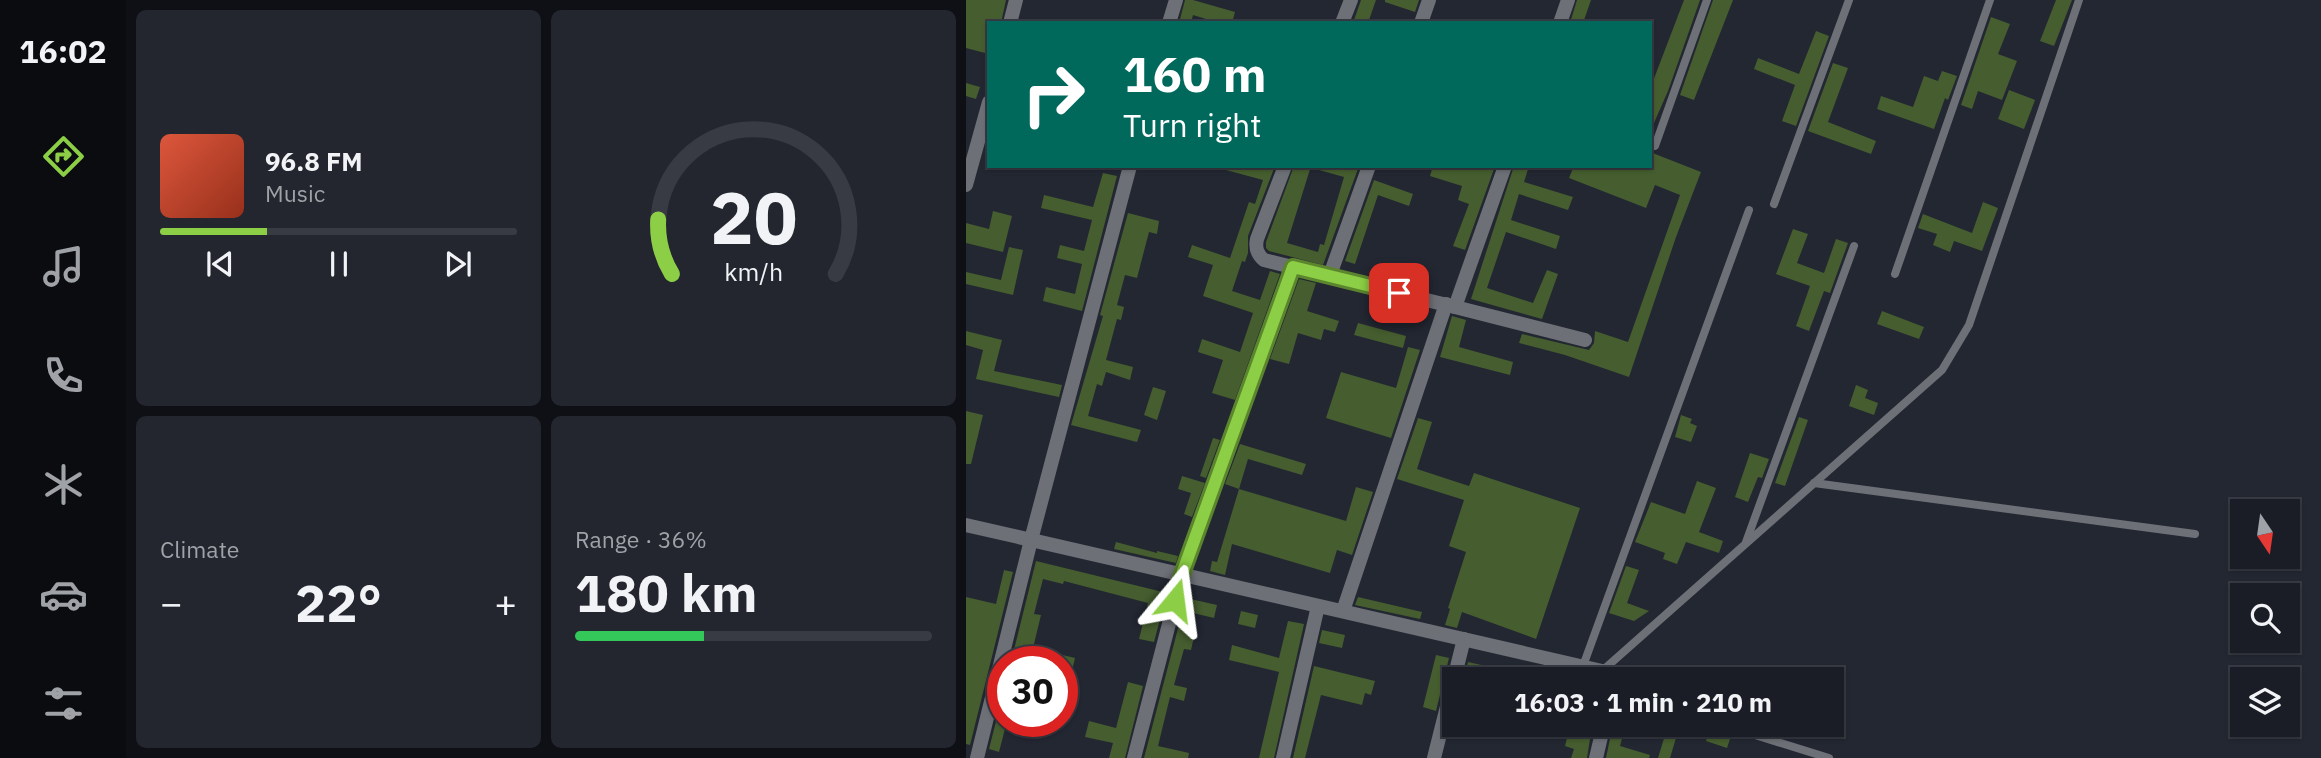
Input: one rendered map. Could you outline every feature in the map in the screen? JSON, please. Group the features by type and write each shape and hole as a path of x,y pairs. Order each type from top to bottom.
{"street":[{"path":"1011,21 1016,0"},
{"path":"1170,21 1175,0"},
{"path":"1343,21 1351,0"},
{"path":"1422,21 1429,0"},
{"path":"1561,21 1568,0"},
{"path":"966,185 987,109"},
{"path":"977,758 1031,540 1129,168"},
{"path":"1284,168 1256,244 1259,256 1264,260 1585,340"},
{"path":"1330,275 1368,168"},
{"path":"1343,611 1450,306 1505,168"},
{"path":"1134,758 1182,574 1293,267"},
{"path":"966,525 1583,666"},
{"path":"1283,758 1318,606"},
{"path":"1434,758 1464,639"},
{"path":"1596,758 1601,737"}],"lane":[{"path":"1655,146 1707,0"},
{"path":"1774,204 1849,0"},
{"path":"1895,274 1990,0"},
{"path":"1614,667 1745,544 1942,370 1969,325 2079,0"},
{"path":"1583,666 1749,210"},
{"path":"1745,544 1854,246"},
{"path":"1814,483 2195,534"},
{"path":"1762,737 1829,758"}],"building":[{"path":"966,0 1006,0 1001,21 987,21 987,53 966,48"},
{"path":"1185,0 1235,12 1233,21 1212,21 1193,15 1192,21 1180,21"},
{"path":"1361,0 1376,0 1369,21 1354,21"},
{"path":"1385,0 1419,0 1415,12"},
{"path":"1577,0 1591,0 1584,21 1571,21"},
{"path":"1684,0 1700,0 1668,91 1652,127 1652,84"},
{"path":"1713,0 1733,0 1694,100 1680,95"},
{"path":"2056,0 2072,0 2054,46 2040,41"},
{"path":"1991,17 2010,24 1998,54 2017,61 2002,100 1978,91 1972,109 1961,105"},
{"path":"1816,31 1829,36 1796,126 1782,121 1795,85 1754,69 1758,58 1799,74"},
{"path":"1833,63 1848,68 1828,122 1876,141 1871,154 1808,131"},
{"path":"1942,71 1957,76 1948,100 1945,98 1934,129 1877,109 1881,96 1913,107 1924,76 1938,81"},
{"path":"966,83 980,87 976,99 966,96"},
{"path":"2009,90 2035,100 2024,129 1998,119"},
{"path":"1652,153 1701,172 1629,377 1565,355 1519,343 1522,334 1589,350 1594,343 1595,331 1628,342 1680,195 1655,185 1646,208 1569,178 1573,168 1652,168"},
{"path":"1274,168 1248,236 1245,262 1242,261 1232,291 1260,300 1270,271 1280,274 1235,400 1212,393 1223,360 1198,352 1202,339 1240,352 1253,313 1203,296 1213,265 1188,257 1192,245 1230,258 1249,202 1255,204 1263,180 1226,170"},
{"path":"1293,168 1310,168 1287,243 1318,252 1320,244 1324,245 1344,177 1320,168 1358,168 1323,265 1269,251 1266,242"},
{"path":"1432,168 1494,169 1465,250 1453,246 1469,204 1458,200 1462,186 1430,176"},
{"path":"1513,168 1528,168 1524,182 1573,197 1568,210 1519,194 1511,220 1560,236 1556,249 1506,232 1487,288 1533,303 1547,270 1558,274 1542,319 1471,299"},
{"path":"1103,173 1117,176 1082,311 1043,301 1046,287 1075,294 1082,264 1057,258 1060,245 1084,251 1092,220 1041,208 1044,195 1093,207"},
{"path":"1374,180 1413,194 1409,206 1378,195 1355,264 1345,261"},
{"path":"1983,202 1998,208 1982,251 1954,241 1950,252 1933,245 1937,234 1918,228 1923,214 1972,233"},
{"path":"993,211 1012,216 1003,252 966,243 966,223 989,229"},
{"path":"1128,213 1159,221 1157,234 1149,232 1137,278 1125,275 1117,305 1124,307 1121,320 1117,319 1106,360 1133,367 1130,380 1106,372 1102,386 1097,384 1088,416 1141,430 1137,442 1071,425 1103,316 1100,315"},
{"path":"1793,229 1808,234 1797,263 1824,273 1836,239 1848,243 1830,293 1824,291 1809,331 1796,326 1810,286 1776,274"},
{"path":"1009,247 1023,250 1013,295 966,284 966,272 1001,280"},
{"path":"1299,279 1316,283 1307,311 1339,321 1335,332 1324,329 1321,340 1298,333 1289,364 1270,359"},
{"path":"1882,311 1924,327 1919,339 1877,324"},
{"path":"1452,316 1466,320 1459,347 1513,362 1510,375 1440,357"},
{"path":"1358,323 1406,336 1403,348 1354,335"},
{"path":"966,331 1002,340 994,371 1062,385 1059,397 976,379 983,350 966,345"},
{"path":"1408,347 1420,350 1391,438 1326,418 1341,372 1396,388"},
{"path":"1856,385 1868,390 1865,398 1878,403 1874,415 1849,406"},
{"path":"1153,387 1166,391 1157,420 1144,415"},
{"path":"966,411 983,415 971,464 966,464"},
{"path":"1681,415 1692,419 1690,423 1697,426 1691,442 1675,437"},
{"path":"1799,417 1808,420 1785,486 1775,483"},
{"path":"1418,418 1432,422 1417,469 1469,486 1474,473 1580,508 1536,639 1462,612 1457,628 1445,625 1466,552 1449,546 1464,500 1397,479"},
{"path":"1213,438 1220,440 1206,478 1200,476"},
{"path":"1240,444 1306,464 1302,475 1248,459 1239,489 1225,484"},
{"path":"1750,453 1769,459 1748,502 1735,497"},
{"path":"1182,476 1205,483 1192,517 1184,514 1191,493 1178,489"},
{"path":"1697,481 1716,488 1699,532 1723,541 1719,553 1686,542 1677,564 1663,559 1665,553 1635,542 1651,502 1685,514"},
{"path":"1356,487 1373,492 1352,555 1337,550 1330,573 1232,544 1225,575 1210,571 1212,561 1217,562 1239,489 1346,521"},
{"path":"1116,542 1178,556 1176,563 1114,549"},
{"path":"1036,561 1167,593 1154,642 1139,639 1148,603 1064,581 1063,584 1043,579 1034,614 1041,615 1033,646 1015,646"},
{"path":"1626,566 1639,570 1627,603 1649,611 1634,621 1609,613"},
{"path":"1004,570 1013,572 995,646 987,646 987,677 970,745 966,744 966,597 996,604"},
{"path":"1358,597 1422,612 1420,619 1355,605"},
{"path":"1186,598 1217,605 1214,618 1193,613 1187,636 1194,637 1191,650 1184,649 1174,685 1187,688 1184,701 1170,697 1158,746 1189,753 1188,758 1144,758"},
{"path":"1241,611 1258,615 1255,628 1238,624"},
{"path":"1288,621 1304,624 1274,758 1259,758 1279,672 1229,660 1232,645 1279,658"},
{"path":"1322,630 1345,635 1342,648 1319,643"},
{"path":"1436,655 1449,658 1447,667 1442,667 1442,687 1436,711 1423,707"},
{"path":"1468,662 1490,667 1467,667"},
{"path":"1314,666 1375,681 1371,695 1365,693 1362,705 1321,695 1305,758 1293,758"},
{"path":"1128,682 1143,686 1125,758 1109,758 1113,743 1085,737 1089,721 1116,728"},
{"path":"992,737 1003,737 999,752 989,749"},
{"path":"1567,737 1590,739 1587,758 1571,758 1574,749 1565,746"},
{"path":"1610,737 1622,737 1620,746 1650,755 1649,758 1606,758"},
{"path":"1664,737 1676,738 1670,758 1658,758"},
{"path":"1707,737 1731,737 1727,748 1706,741"}],"route":[{"path":"1175,600 1293,267 1399,293"}]}
